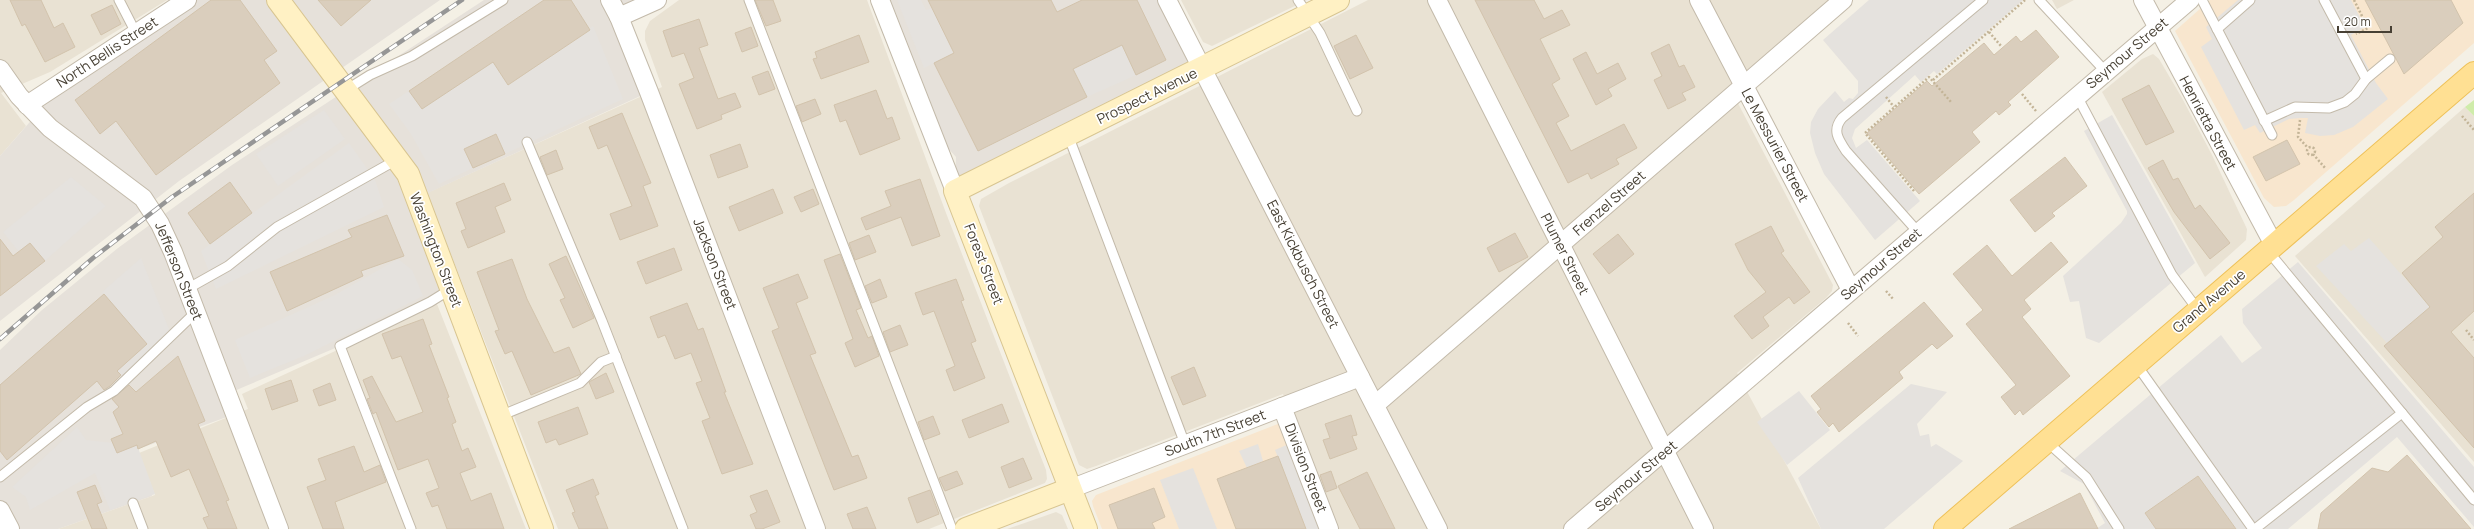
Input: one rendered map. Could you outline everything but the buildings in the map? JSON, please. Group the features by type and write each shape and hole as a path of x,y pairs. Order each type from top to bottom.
{"main road":[{"name":"Grand Avenue","path":"1944,529 2474,73"}],"street":[{"name":"North Bellis Street","path":"27,105 187,0"},
{"name":"Washington Street","path":"278,0 408,174 542,529"},
{"name":"Jackson Street","path":"610,0 619,17 816,529"},
{"path":"619,17 657,0"},
{"name":"Forest Street","path":"880,0 1086,529"},
{"name":"East Kickbusch Street","path":"1167,0 1438,529"},
{"name":"Prospect Avenue","path":"955,191 1202,68 1303,7 1338,0"},
{"name":"Plumer Street","path":"1437,0 1704,529"},
{"name":"Le Messurier Street","path":"1699,0 1851,290"},
{"name":"Frenzel Street","path":"1375,405 1843,0"},
{"name":"Henrietta Street","path":"2143,0 2271,248"},
{"name":"Seymour Street","path":"1573,529 1665,452 1918,232 2190,0"},
{"name":"Jefferson Street","path":"0,68 27,105 57,134 130,187 147,203 162,227 279,529"},
{"name":"South 7th Street","path":"1070,489 1360,377"},
{"name":"Division Street","path":"1282,407 1329,529"},
{"path":"966,529 1070,489"},
{"path":"0,510 10,529"}],"lane":[{"path":"119,0 136,34"},
{"path":"346,90 370,75 412,56 503,0"},
{"path":"749,0 952,529"},
{"path":"1918,232 1846,150 1837,137 1836,129 1842,118 1983,0"},
{"path":"2039,0 2106,72"},
{"path":"2202,0 2272,135"},
{"path":"2217,29 2250,0"},
{"path":"2324,0 2366,80"},
{"path":"1303,7 1320,33 1357,111"},
{"path":"2264,121 2295,107 2329,108 2340,105 2352,97 2366,80 2390,59"},
{"path":"2077,96 2172,275 2198,310"},
{"path":"1068,135 1185,444"},
{"path":"527,142 616,356 682,529"},
{"path":"187,290 228,266 277,227 398,159"},
{"path":"2271,248 2402,413 2474,500"},
{"path":"411,529 340,346 430,302 451,289"},
{"path":"0,478 81,411 114,391 196,312"},
{"path":"499,416 580,383 601,362 616,356"},
{"path":"2136,364 2254,529 2402,413"},
{"path":"2046,441 2086,477 2119,529"},
{"path":"133,503 143,529"}],"path":[{"path":"1933,80 2025,0"},
{"path":"2354,0 2368,28 2354,35 2356,40"},
{"path":"1989,32 2001,46"},
{"path":"1914,191 1865,133 1929,77 1952,102"},
{"path":"2022,94 2038,113"},
{"path":"1887,99 1894,107"},
{"path":"2462,116 2474,130"},
{"path":"2300,118 2298,136 2308,148 2314,149 2313,154 2326,169"},
{"path":"2308,148 2307,154 2313,154"},
{"path":"1886,291 1894,300"},
{"path":"1848,323 1858,336"},
{"path":"2466,330 2474,340"}],"shaded area":[{"path":"0,0 167,0 50,72 1,93 26,126 0,156"},
{"path":"187,0 440,0 179,181 0,321 0,156 36,115 27,105"},
{"path":"484,0 657,0 619,17 649,92 417,198 451,289 340,346 227,394 235,414 133,451 152,496 58,529 10,529 0,510 0,350 42,310 118,248 232,165"},
{"path":"679,0 867,0 946,213 1046,470 1047,479 1045,483 929,529 558,529 427,193 662,87 645,40 645,31 650,21"},
{"path":"880,0 1167,0 1202,68 955,191 956,157 931,129"},
{"path":"897,0 921,0 926,10 932,8 954,53 924,68"},
{"path":"1181,0 1307,0 1212,46 1203,42"},
{"path":"1368,0 1832,0 1730,88 1833,285 1832,291 1826,298 1737,373 1821,529 1335,529 1283,394 1096,466 1087,469 1079,465 979,206 981,199 1009,183"},
{"path":"1869,0 2023,0 1937,74 1934,71 1921,82 1915,75 1855,129 1852,138 1856,148 1867,140 1920,201 1875,240 1824,174 1815,153 1810,133 1811,122 1818,109 1835,91 1844,102 1849,98 1853,99 1858,93 1858,81 1823,40"},
{"path":"2052,0 2074,0 2057,9"},
{"path":"2210,0 2474,0 2474,43 2294,200 2286,206 2274,207 2264,198 2175,31"},
{"path":"2238,0 2351,0 2365,27 2351,35 2376,83 2388,99 2353,127 2334,135 2320,136 2305,133 2308,118 2289,119 2260,133 2255,125 2244,130 2201,47 2212,39 2206,27"},
{"path":"1066,19 1087,62 1122,45 1136,75 1087,97 1052,26"},
{"path":"593,26 623,99 505,154 496,135 464,149 473,168 439,184 411,134 389,104 409,91 422,109 493,62 509,85"},
{"path":"2153,54 2159,59 2182,98 2212,155 2247,229 2246,240 2205,277 2102,92 2142,59"},
{"path":"2465,107 2474,116 2474,462 2295,256"},
{"path":"324,110 345,139 278,186 256,154"},
{"path":"2112,115 2195,263 2099,343 2086,338 2079,301 2070,302 2063,276 2121,223 2127,214 2127,211 2084,131"},
{"path":"349,143 375,180 384,207 216,289 201,251"},
{"path":"71,177 106,206 45,261 30,243 19,252 3,232"},
{"path":"2369,238 2430,307 2387,343 2316,266 2344,244 2351,251"},
{"path":"141,258 174,342 122,377 117,371 147,344 102,292"},
{"path":"398,259 412,270 423,296 306,355 250,378 235,340 335,295"},
{"path":"2298,262 2474,467 2474,527 2397,437 2288,529 2236,529 2198,476 2145,513 2156,529 2096,529 2105,523 2084,484 2060,471 2221,335 2242,363 2262,348 2243,323 2242,309"},
{"path":"437,304 526,529 58,529 155,495 139,453 248,409 242,394"},
{"path":"1911,384 1947,392 1917,424 1920,436 1929,434 1931,447 1936,444 1963,461 1884,529 1821,529 1798,478"},
{"path":"1799,391 1830,430 1787,465 1757,422"},
{"path":"1283,422 1324,529 1102,529 1092,501 1096,495"},
{"path":"77,427 86,440 113,443 117,453 137,445 155,494 110,510 95,473 30,510 26,497 12,487"},
{"path":"1291,443 1324,529 1306,529 1275,450"},
{"path":"1258,444 1263,461 1247,468 1239,451"},
{"path":"1193,468 1217,529 1179,529 1160,480"},
{"path":"1056,512 1062,515 1068,529 1007,529"}],"green space":[{"path":"2474,100 2474,116 2465,107"}],"railway":[{"path":"0,339 93,258 172,197 462,0"}]}
